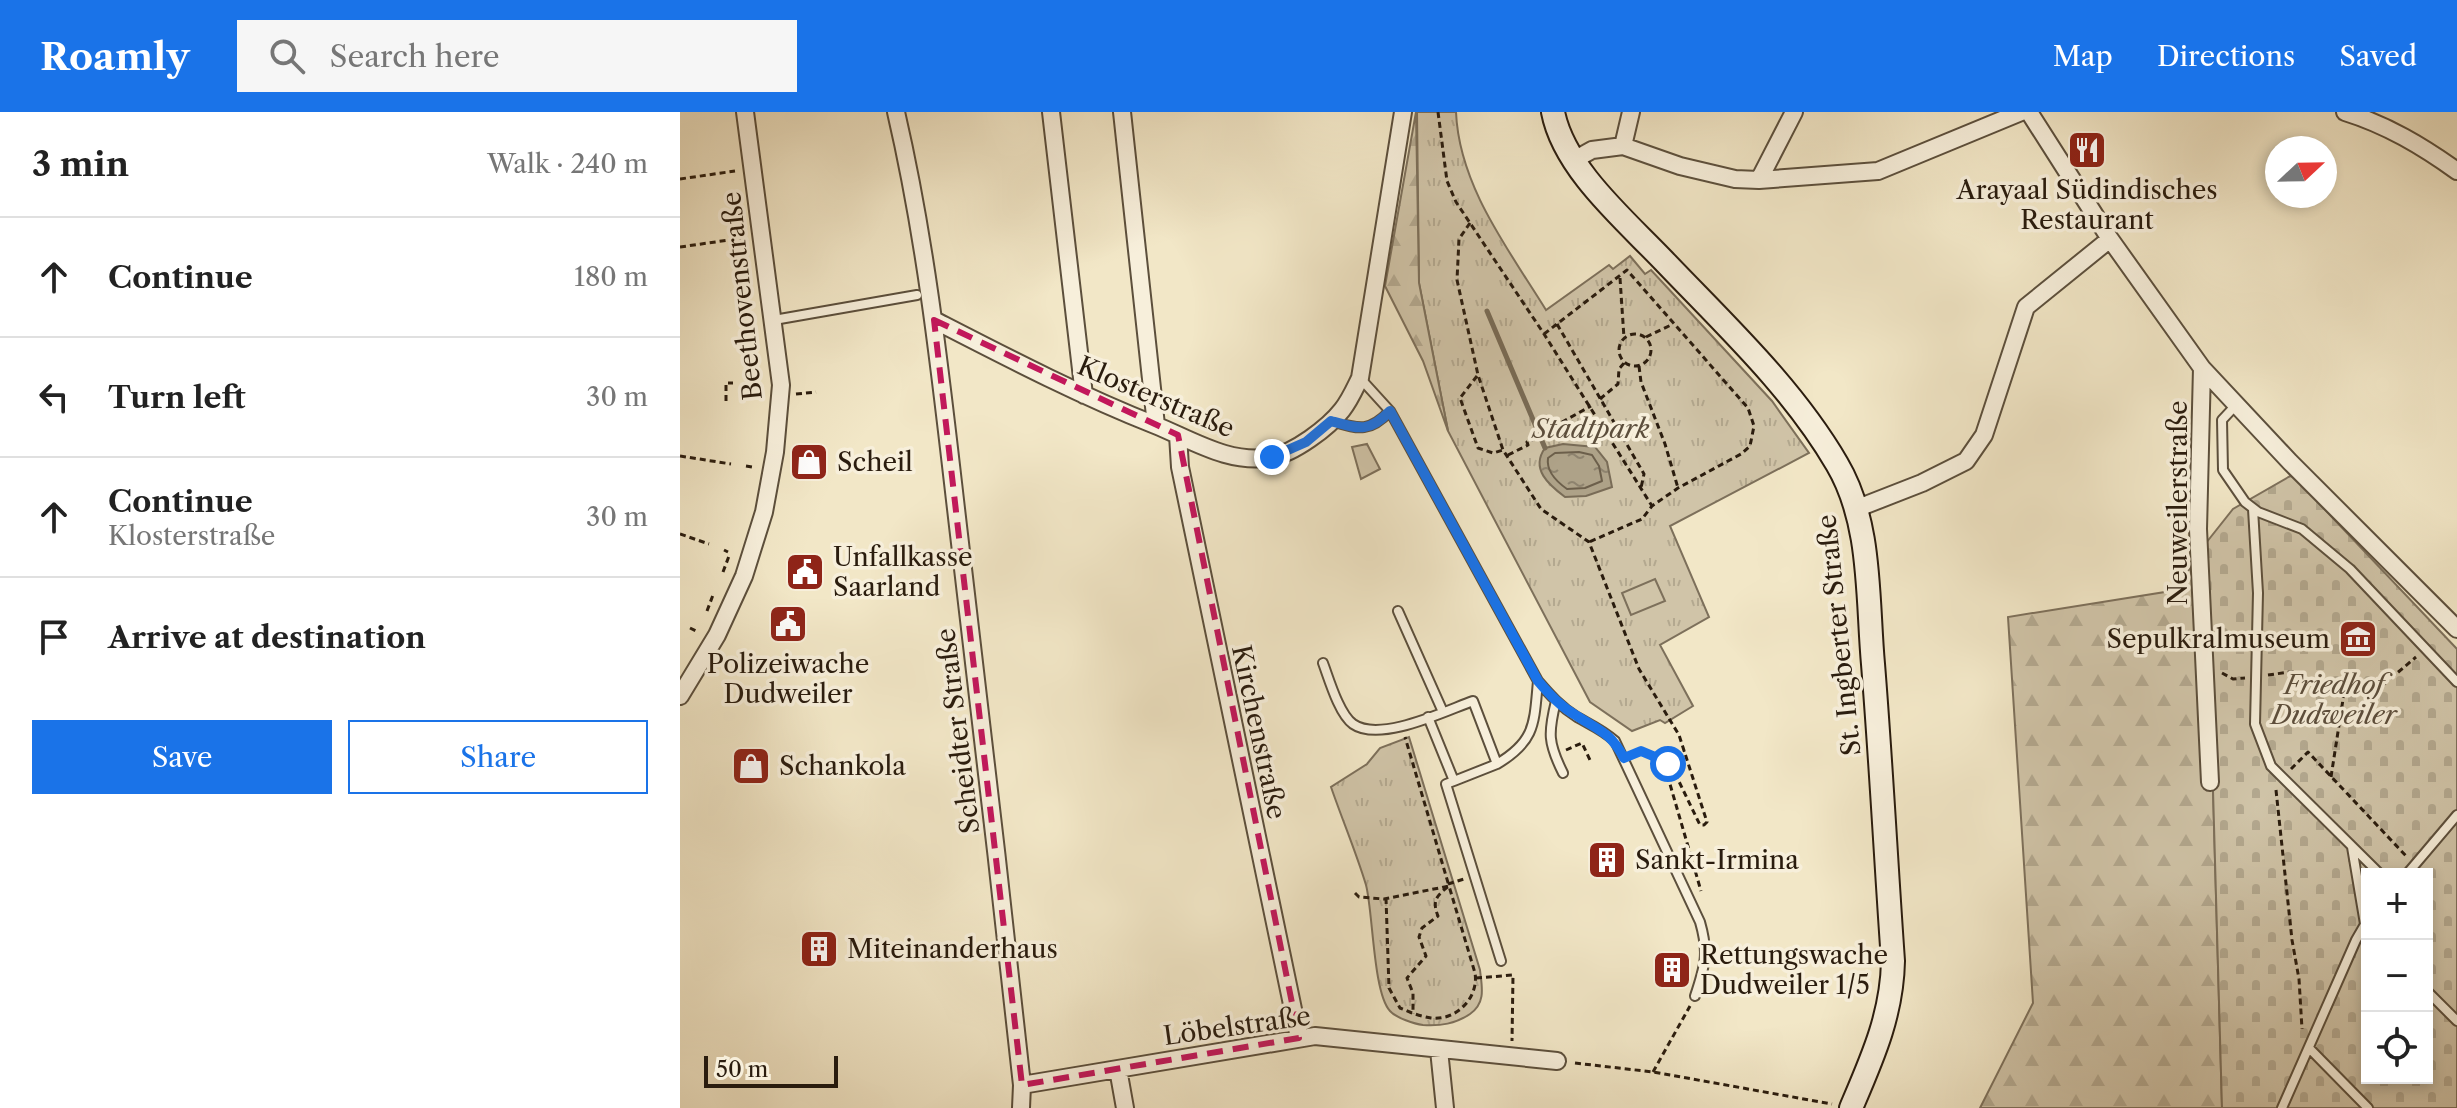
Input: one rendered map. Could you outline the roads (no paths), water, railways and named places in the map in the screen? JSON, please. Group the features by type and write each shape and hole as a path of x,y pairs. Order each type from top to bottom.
{"main road":[{"name":"St. Ingberter Straße","path":"1553,112 1562,139 1574,160 1610,204 1765,367 1793,401 1838,466 1858,508 1877,716 1893,961 1892,989 1884,1026 1851,1108"}],"street":[{"name":"Beethovenstraße","path":"680,696 717,635 744,576 764,512 775,452 781,385 745,112"},
{"name":"Scheidter Straße","path":"896,112 913,183 934,320 1022,1085 1021,1108"},
{"path":"1051,112 1084,395"},
{"path":"1122,112 1156,425"},
{"name":"Klosterstraße","path":"934,320 1084,395 1232,456 1272,457 1306,442 1331,421 1348,401 1360,378 1403,112"},
{"path":"1623,146 1631,112"},
{"path":"1759,180 1794,112"},
{"path":"1574,160 1592,150 1623,146 1680,166 1735,179 1878,171 2021,112"},
{"name":"Neuweilerstraße","path":"2029,112 2110,239 2202,368 2290,462 2457,629"},
{"path":"2345,112 2377,122 2457,171"},
{"path":"1858,508 1922,483 1966,461 1984,435 2026,307 2110,239"},
{"name":"Neuweilerstraße","path":"2202,368 2198,529 2210,782"},
{"name":"Kirchenstraße","path":"1178,435 1180,467 1299,1038"},
{"name":"Löbelstraße","path":"1022,1085 1315,1036 1557,1061"},
{"path":"1439,1050 1445,1108"},
{"path":"1118,1069 1125,1108"}],"lane":[{"path":"774,320 917,295"},
{"path":"1360,378 1390,411 1538,681 1556,701 1615,741 1700,922 1707,946 1695,996"},
{"path":"2237,404 2222,420 2223,470 2234,490 2253,509 2302,529 2350,569 2457,682"},
{"path":"1331,421 1358,429 1377,424 1390,411"},
{"path":"2253,509 2258,593 2255,724 2271,766 2374,868"},
{"path":"1398,611 1443,712"},
{"path":"1323,663 1344,714 1353,724 1370,730 1402,726 1473,701 1497,764"},
{"path":"1501,961 1446,784 1497,764 1515,754 1528,740 1538,681"},
{"path":"1556,701 1549,728 1549,743 1563,773"},
{"path":"1428,717 1454,781"},
{"path":"2412,868 2456,820"},
{"path":"2352,846 2361,896"},
{"path":"2282,1108 2361,935"},
{"path":"2433,997 2457,1021"},
{"path":"2309,1048 2368,1108"}],"water":[{"path":"1563,444 1595,447 1607,462 1612,487 1586,496 1565,497 1553,487 1543,476 1541,456 1545,448"}],"waterway":[{"path":"1487,311 1545,448"}],"place":[{"name":"Arayaal Südindisches Restaurant","path":"2087,150"},
{"name":"Scheil","path":"809,462"},
{"name":"Unfallkasse Saarland","path":"805,572"},
{"name":"Polizeiwache Dudweiler","path":"788,624"},
{"name":"Sepulkralmuseum","path":"2358,639"},
{"name":"Schankola","path":"751,766"},
{"name":"Sankt-Irmina","path":"1607,860"},
{"name":"Miteinanderhaus","path":"819,949"},
{"name":"Rettungswache Dudweiler 1/5","path":"1672,970"}],"park label":[{"name":"Stadtpark","path":"1591,429"},
{"name":"Friedhof Dudweiler","path":"2334,700"}]}
